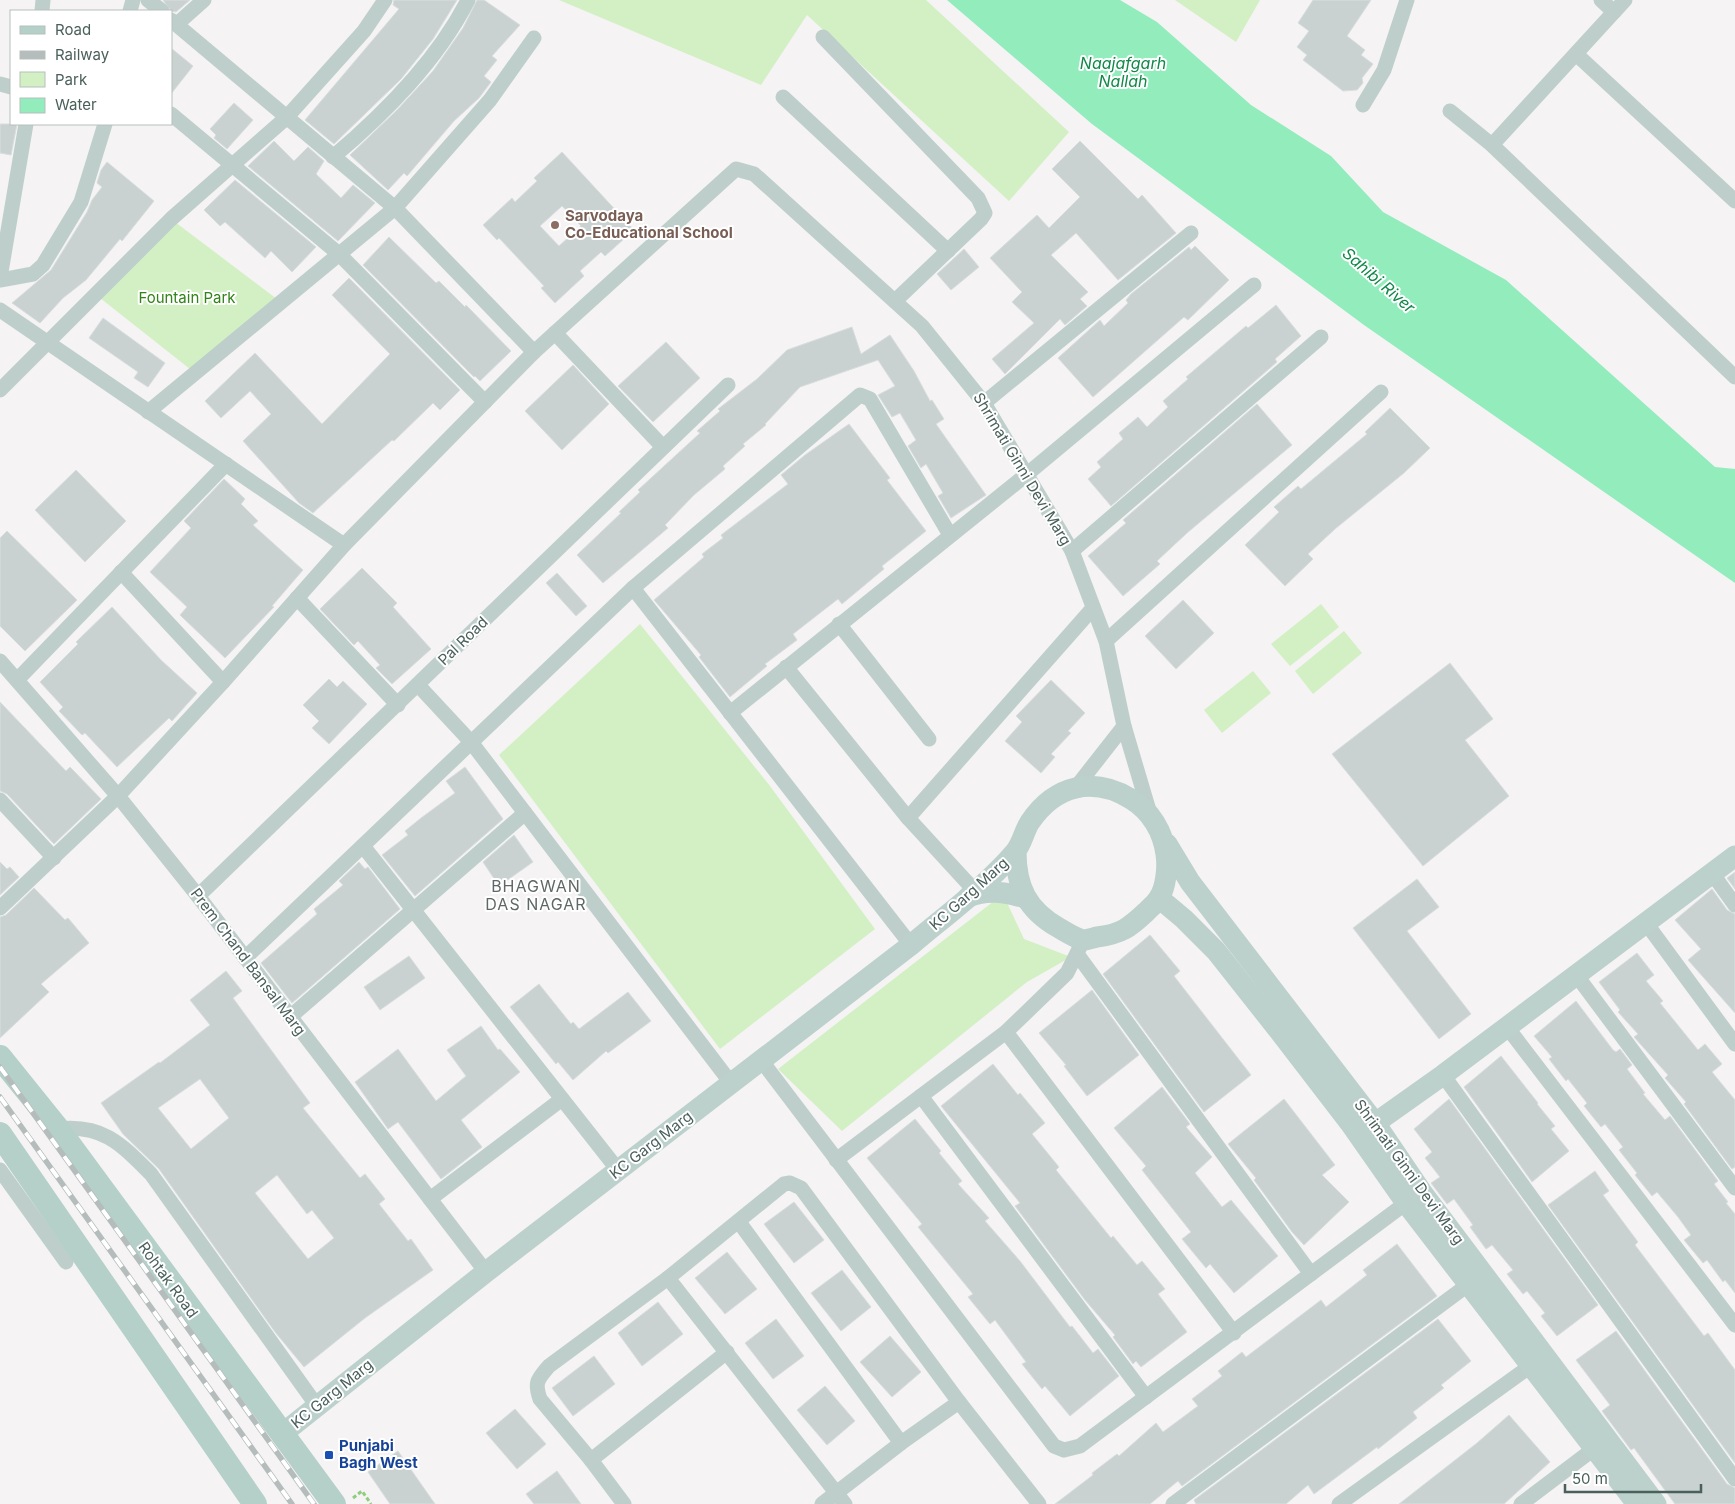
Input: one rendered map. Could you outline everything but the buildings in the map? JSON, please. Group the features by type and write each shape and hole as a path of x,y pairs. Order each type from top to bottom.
{"main road":[{"name":"Rohtak Road","path":"0,1058 58,1129 334,1504"},
{"path":"0,1134 255,1504"}],"street":[{"path":"148,0 161,10"},
{"path":"204,0 174,22 394,208 534,352"},
{"path":"0,390 172,219 286,118 364,31 385,0"},
{"path":"333,157 380,115 419,72 460,16 468,0"},
{"path":"1363,105 1384,70 1407,0"},
{"path":"1600,0 1614,12"},
{"path":"1492,145 1625,0"},
{"path":"823,37 978,198 986,213 982,219 895,301"},
{"path":"148,412 394,208 490,100 534,38"},
{"path":"1576,54 1735,202"},
{"path":"783,97 948,251"},
{"path":"1450,111 1492,145 1735,377"},
{"path":"172,115 234,164 340,254 485,402"},
{"path":"26,125 0,279 33,274 43,265 81,202 105,125"},
{"name":"Shrimati Ginni Devi Marg","path":"555,333 728,174 736,169 754,174 922,326 984,403 1072,551 1106,641 1124,726 1151,817"},
{"path":"984,403 1191,233"},
{"path":"730,712 1026,475 1254,286"},
{"path":"0,310 344,545"},
{"path":"0,908 118,796 223,682 344,545 555,333 663,446"},
{"path":"1072,551 1321,338"},
{"name":"Pal Road","path":"198,896 728,385"},
{"path":"1106,641 1381,392"},
{"path":"245,958 633,588 860,395 870,399 950,535"},
{"path":"17,680 226,464"},
{"path":"121,572 223,682"},
{"path":"633,588 911,945"},
{"path":"297,598 398,705"},
{"path":"908,818 1093,608"},
{"path":"839,624 929,740"},
{"name":"Prem Chand Bansal Marg","path":"0,661 118,796 198,896 486,1272"},
{"path":"786,668 971,894 987,892 1025,898"},
{"path":"418,685 471,742 732,1083"},
{"path":"1076,786 1124,726"},
{"path":"836,1160 1006,1032 1067,973 1080,947 1130,927 1160,898 1166,873 1164,839 1151,817 1136,802 1121,793 1101,786 1076,786 1059,794 1043,807 1030,822 1016,851 1020,886 1025,898 1042,918 1080,947 1312,1274"},
{"path":"0,800 54,858"},
{"path":"290,1017 525,813"},
{"name":"Shrimati Ginni Devi Marg","path":"1164,839 1190,882 1366,1129 1406,1203 1637,1504"},
{"path":"362,846 618,1170"},
{"name":"KC Garg Marg","path":"282,1434 486,1272 911,945 971,894 1016,851"},
{"path":"1366,1129 1577,976 1735,856"},
{"path":"1712,873 1735,905"},
{"name":"Shrimati Ginni Devi Marg","path":"1160,898 1184,919 1216,952 1421,1191 1656,1504"},
{"path":"1646,923 1735,1044"},
{"path":"1577,976 1735,1188"},
{"path":"1507,1027 1735,1325"},
{"path":"1006,1032 1234,1332"},
{"path":"761,1060 1054,1446 1064,1450 1080,1446 1406,1203"},
{"path":"1443,1075 1735,1479"},
{"path":"921,1096 1146,1398"},
{"path":"430,1199 562,1099"},
{"path":"58,1129 86,1128 110,1137 121,1144 151,1174 317,1406"},
{"path":"0,1170 66,1262"},
{"path":"624,1504 591,1460 540,1399 536,1387 539,1377 549,1366 668,1278 784,1184 790,1183 801,1188 959,1402 1038,1504"},
{"path":"739,1222 901,1443"},
{"path":"668,1278 841,1499"},
{"path":"1173,1504 1469,1284"},
{"path":"591,1460 727,1352"},
{"path":"1339,1504 1532,1365"},
{"path":"822,1504 841,1499 901,1443 959,1402"},
{"path":"1521,1504 1595,1448"}],"green space":[{"path":"559,0 926,0 1069,132 1009,201 807,15 761,85"},
{"path":"1175,0 1260,0 1236,42"},
{"name":"Fountain Park","path":"171,219 281,302 195,373 95,294"},
{"path":"1321,604 1339,627 1290,666 1271,644"},
{"path":"640,624 770,786 875,929 720,1049 499,755"},
{"path":"1344,631 1362,653 1313,694 1295,671"},
{"path":"1253,671 1271,693 1222,733 1204,710"},
{"path":"1003,894 1024,939 1071,957 1027,982 842,1131 778,1069"}],"water":[{"name":"Naajafgarh Nallah","path":"947,0 1120,0 1157,22 1251,105 1331,156 1383,212 1506,280 1715,467 1735,469 1735,583 1364,325 1092,124"}],"railway":[{"path":"0,1067 314,1504"},
{"path":"0,1097 292,1504"}],"place":[{"name":"Sarvodaya Co-Educational School","path":"555,225"},
{"name":"Punjabi Bagh West","path":"329,1455"}],"district":[{"name":"BHAGWAN DAS NAGAR","path":"536,895"}],"water label":[{"name":"Sahibi River","path":"1379,280"}]}
